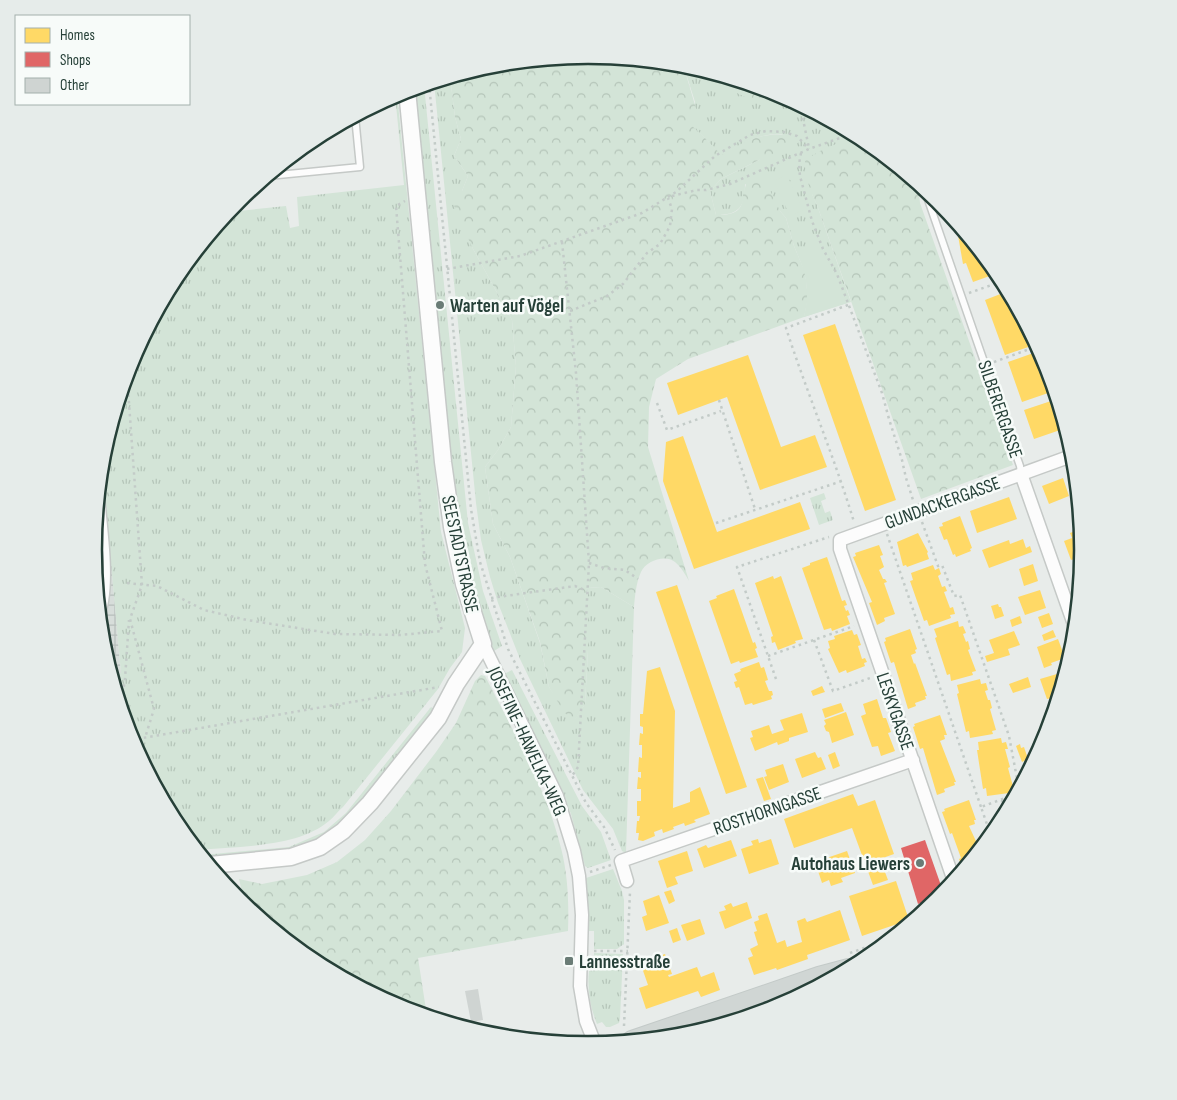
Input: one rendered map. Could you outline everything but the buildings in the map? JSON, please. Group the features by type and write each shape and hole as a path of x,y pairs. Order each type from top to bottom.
{"main road":[{"path":"628,1033 823,976"}],"street":[{"name":"SEESTADTSTRASSE","path":"408,99 443,462 452,526 464,584 483,644"},
{"name":"GUNDACKERGASSE","path":"835,539 1066,458"},
{"name":"SILBERERGASSE","path":"1021,474 1071,615"},
{"name":"LESKYGASSE","path":"835,539 951,874"},
{"path":"218,864 291,857 320,847 343,831 370,803 438,718 456,684 483,644"},
{"name":"JOSEFINE-HAWELKA-WEG","path":"483,644 557,796 572,842 579,876 582,915 580,986 586,1021 592,1036"},
{"name":"ROSTHORNGASSE","path":"621,861 913,760"},
{"path":"621,861 627,881"}],"lane":[{"path":"279,175 360,167 356,123"},
{"name":"SILBERERGASSE","path":"929,204 986,365 1021,474"},
{"path":"103,520 107,594 105,605"}],"path":[{"path":"430,91 471,509 480,562 516,665 586,803 604,827 621,861 579,876"},
{"path":"802,113 809,149"},
{"path":"447,269 520,256 642,213 676,192 715,156 750,135 766,132 784,132 798,136 809,149"},
{"path":"667,197 730,184 809,149 844,137"},
{"path":"801,153 799,164 800,176 812,221 823,249 838,274 882,393 915,504"},
{"path":"570,311 608,296 623,284 647,253 660,244 670,226 672,209 667,197"},
{"path":"127,583 157,586 204,610 247,620 335,634 400,636 442,631 425,564 396,206 410,198"},
{"path":"562,242 576,373 589,563 578,767 572,776"},
{"path":"962,296 995,284"},
{"path":"849,305 786,328 842,481 855,526"},
{"path":"986,365 1031,349"},
{"path":"123,690 130,619 142,584 128,393"},
{"path":"719,400 721,411 755,509"},
{"path":"657,403 666,430 721,411"},
{"path":"716,523 842,481"},
{"path":"920,519 938,566 942,565 954,596 960,594 1009,736 1017,780"},
{"path":"886,531 988,827"},
{"path":"776,679 737,566 835,539"},
{"path":"589,563 604,568 625,570 638,579"},
{"path":"491,598 575,586 587,591"},
{"path":"130,619 154,710 145,738"},
{"path":"768,656 860,624"},
{"path":"814,640 833,691 878,675"},
{"path":"140,739 442,686"},
{"path":"981,807 1007,798"},
{"path":"1002,800 1002,805"},
{"path":"627,881 630,892 628,1033"},
{"path":"594,951 628,951"}],"shaded area":[{"path":"105,496 121,673 118,674 112,645 103,582 102,550"}],"green space":[{"path":"588,64 620,65 686,74 697,112 693,127 722,155 758,137 776,134 797,136 798,143 721,179 710,191 716,215 728,214 740,208 746,184 750,177 759,176 767,184 780,211 786,218 794,246 805,272 808,298 804,317 688,359 656,379 649,407 648,447 689,581 675,562 661,559 651,562 643,568 637,585 634,607 601,587 588,588 588,650 585,704 573,723 549,687 540,642 510,557 493,524 485,467 498,450 511,427 516,366 512,320 472,247 452,201 462,191 468,176 454,156 461,139 455,117 451,84 463,80 525,68"},
{"path":"686,74 714,80 775,101 804,114 849,140 812,194 851,302 804,317 808,298 805,272 794,246 786,218 780,211 745,184 744,199 739,208 724,215 716,215 710,191 721,179 759,160 783,134 759,137 736,147 722,156 692,127 695,102"},
{"path":"724,83 776,101 745,97"},
{"path":"451,84 455,117 461,139 454,156 468,176 462,191 472,247 512,320 516,366 511,427 498,450 485,467 493,524 510,557 540,643 549,687 573,722 585,704 588,650 588,588 601,587 634,607 626,853 622,851 613,829 583,790 520,659 490,577 481,540 435,89"},
{"path":"425,93 468,523 483,591 502,646 494,651 468,573 452,484 415,96"},
{"path":"398,103 441,532 465,628 462,652 438,689 343,807 329,821 316,830 284,841 206,849 184,820 152,765 139,736 118,674 121,673 105,498 119,424 139,364 167,307 203,254 240,211 286,206 290,228 299,226 297,197 404,185 396,104"},
{"path":"849,140 885,164 919,194 920,203 1013,465 921,499 810,189 806,173 805,161 811,156"},
{"path":"787,175 803,210 790,216 774,181"},
{"path":"821,244 835,273 846,303 804,317 807,291 803,269 797,252"},
{"path":"824,493 826,499 821,501 825,513 830,511 833,520 819,525 810,498"},
{"path":"512,670 582,806 601,832 611,860 588,868 585,866 571,814 563,794 504,674"},
{"path":"481,675 485,676 528,760 547,803 555,825 567,879 568,931 418,958 426,1008 373,986 318,954 268,916 242,891 239,879 262,884 307,875 337,862 365,840 391,811 436,752 456,723 475,681"},
{"path":"431,707 434,709 422,728 354,812 330,834 295,850 214,860 210,854 289,847 324,832 346,813"},
{"path":"613,869 624,900 624,944 617,949 594,949 594,931 589,931 586,878"},
{"path":"594,953 623,954 620,1019 619,1023 610,1027 606,1027 602,1022 597,1024 591,1005 588,978 589,971 594,970"}],"place":[{"name":"Warten auf Vögel","path":"440,305"},
{"name":"Autohaus Liewers","path":"920,863"},
{"name":"Lannesstraße","path":"569,961"}]}
